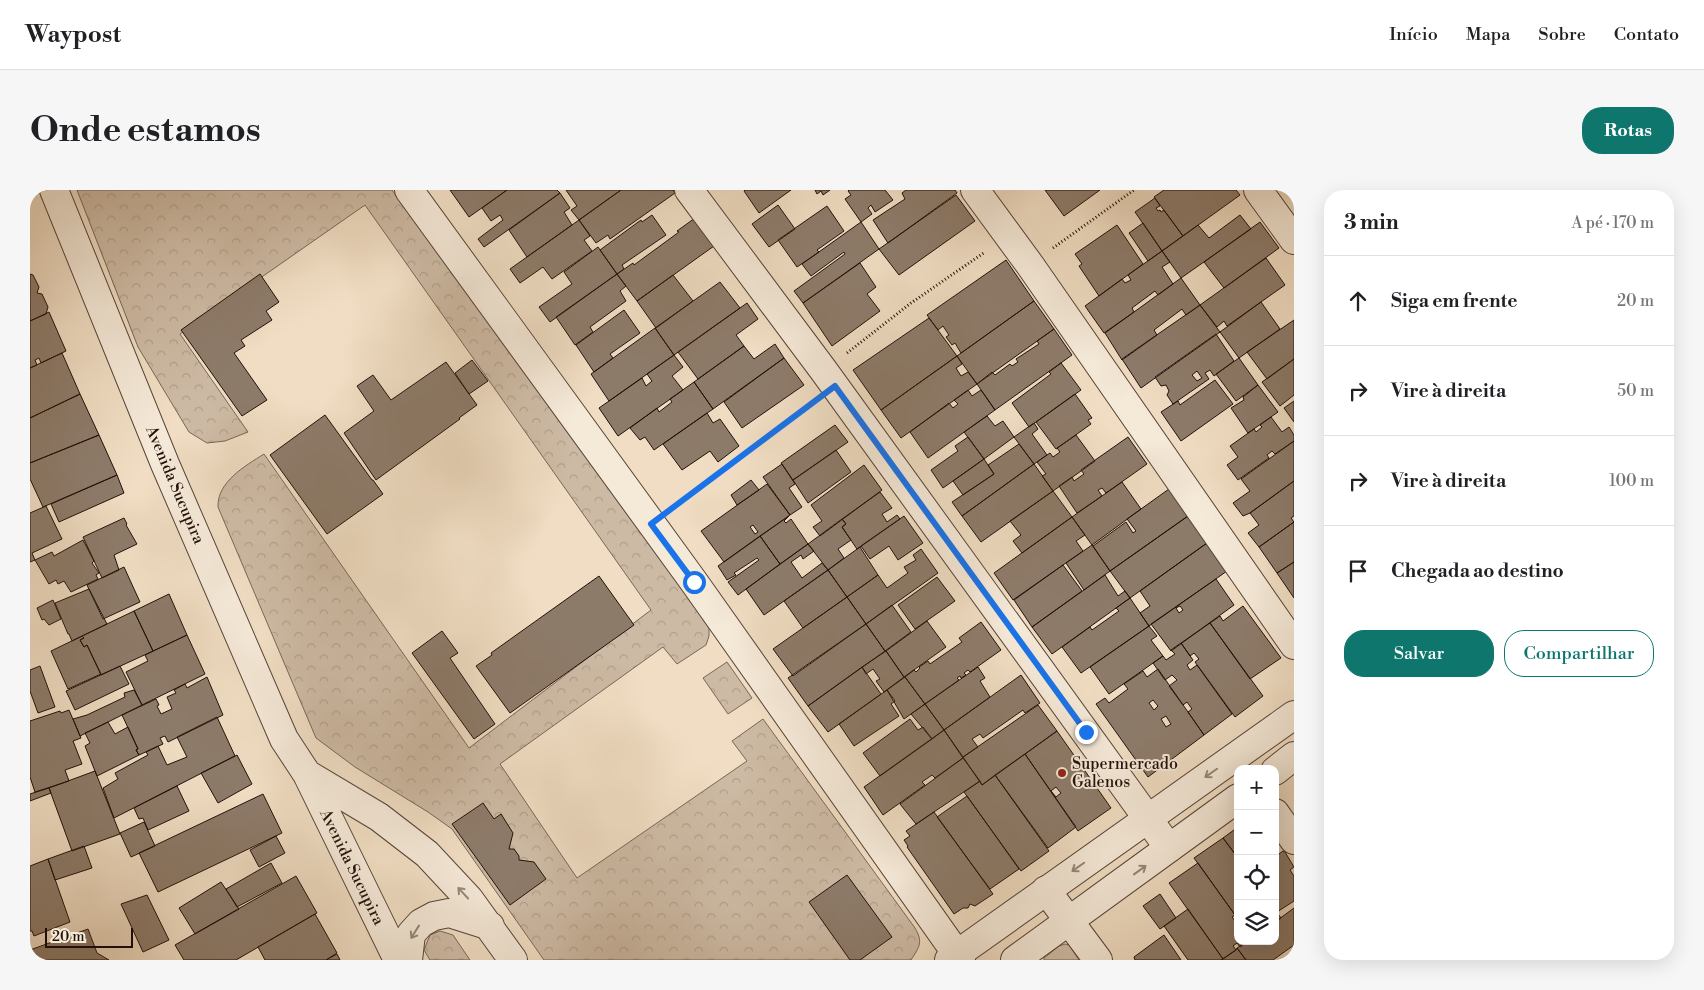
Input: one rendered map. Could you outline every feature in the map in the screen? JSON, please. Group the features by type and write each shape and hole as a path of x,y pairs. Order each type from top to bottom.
{"street":[{"name":"Avenida Sucupira","path":"54,190 165,464 284,739 308,774 398,960"},
{"path":"409,190 651,524 955,958 1046,890 1148,818 1239,763 1294,715"},
{"path":"689,190 830,379 1169,848"},
{"path":"975,190 1030,265 1294,645"},
{"path":"1258,190 1294,240"},
{"path":"1279,768 1294,756"},
{"name":"Avenida Sucupira","path":"308,774 379,817 427,854 469,899 513,960"},
{"path":"1015,960 1234,801"},
{"path":"1279,819 1294,840"},
{"path":"1046,890 1098,960"},
{"path":"408,960 412,934 421,923 434,916 449,913 490,926"}],"path":[{"path":"1030,265 1134,190"},
{"path":"651,524 830,379 912,303 1008,235"}],"green space":[{"path":"77,190 392,190 683,586 709,628 706,645 677,664 663,647 500,764 577,878 747,761 732,741 763,719 915,928 920,941 917,951 911,960 544,960 452,829 355,767 316,738 218,507 219,498 227,482 233,476 264,454 469,748 651,610 365,205 180,334 248,432 225,441 207,443 189,432 138,347"},
{"path":"727,662 752,698 728,714 703,678"},
{"path":"440,931 453,935 470,960 430,960 424,950 430,935"},
{"path":"1069,945 1079,960 1044,960 1059,946"}],"building":[{"path":"450,190 507,190 469,217"},
{"path":"507,190 557,190 560,193 484,247 478,239 503,220 500,215 491,221 482,208"},
{"path":"566,190 621,190 579,220 571,210 577,206"},
{"path":"621,190 673,190 675,193 610,239 608,235 596,243 579,220"},
{"path":"745,190 791,190 759,213"},
{"path":"815,190 830,190 823,195 821,191 817,194"},
{"path":"849,190 885,190 893,200 875,212 871,205 868,208 872,214 861,222 845,199 851,195"},
{"path":"906,190 955,190 957,193 888,243 873,220 905,199 902,193"},
{"path":"1045,190 1100,190 1064,216"},
{"path":"1164,190 1236,190 1240,195 1183,236 1154,197"},
{"path":"560,193 570,208 564,212 572,225 527,257 509,230"},
{"path":"956,195 975,221 899,275 879,249"},
{"path":"1155,198 1160,206 1156,208 1158,211 1164,210 1183,236 1162,251 1135,212"},
{"path":"778,205 795,229 769,247 752,224"},
{"path":"827,206 844,231 797,267 778,240"},
{"path":"652,215 666,235 622,265 624,269 617,274 600,250 641,220 642,222"},
{"path":"1240,215 1251,229 1181,278 1162,251 1198,225 1209,238"},
{"path":"695,218 714,246 637,301 617,274 633,263 634,265"},
{"path":"579,220 590,236 584,240 592,251 552,279 543,267 520,283 510,269"},
{"path":"861,222 879,249 803,303 794,291 845,254 844,252 811,276 802,264"},
{"path":"1260,222 1279,248 1224,288 1204,262"},
{"path":"1143,223 1162,251 1148,261 1129,233"},
{"path":"1117,225 1143,264 1099,296 1079,266 1082,264 1075,254"},
{"path":"598,247 617,274 550,322 539,307 572,284 564,272"},
{"path":"1162,251 1170,262 1162,267 1173,284 1158,295 1155,291 1132,308 1134,312 1104,333 1085,306 1122,279 1125,283 1131,280 1128,275"},
{"path":"1266,258 1285,285 1227,326 1224,321 1217,327 1200,305"},
{"path":"1006,260 1034,301 961,353 955,343 952,345 946,337 949,335 943,326 938,330 927,315"},
{"path":"860,263 876,287 867,294 880,311 832,346 803,303"},
{"path":"30,274 33,275 39,287 37,293 42,294 48,307 46,314 30,321"},
{"path":"260,274 279,302 266,311 272,320 241,340 245,346 234,353 267,400 242,416 181,330"},
{"path":"617,274 626,286 620,291 626,301 590,327 593,332 575,345 556,317"},
{"path":"673,275 693,301 656,328 637,301"},
{"path":"1181,278 1200,305 1186,315 1182,309 1154,330 1157,335 1122,360 1105,333"},
{"path":"720,282 740,308 674,355 655,328"},
{"path":"1034,301 1054,329 977,384 957,356"},
{"path":"1261,302 1280,329 1239,358 1220,332"},
{"path":"747,303 758,319 736,335 744,346 698,379 678,352"},
{"path":"1200,305 1220,332 1141,388 1122,359"},
{"path":"624,310 640,333 610,354 613,358 594,372 576,345"},
{"path":"49,312 66,351 41,363 39,358 35,360 37,365 30,368 30,321"},
{"path":"929,318 957,356 881,410 853,370"},
{"path":"1294,320 1294,359 1267,379 1247,352"},
{"path":"655,328 674,355 609,401 591,374"},
{"path":"1054,329 1072,355 995,410 977,384 992,372 995,375 1010,364 1012,366 1018,362 1016,359 1039,344 1037,341"},
{"path":"1216,334 1234,361 1214,376 1210,370 1205,373 1209,379 1173,404 1167,395 1169,391 1166,385 1161,386 1155,377","holes":["1197,371 1202,378 1197,381 1192,375"]},
{"path":"775,344 784,358 713,409 694,382 744,346 754,359"},
{"path":"62,353 80,394 30,418 30,368"},
{"path":"674,355 683,367 672,376 683,390 618,436 599,408 642,378 646,386 652,381 647,374"},
{"path":"957,356 962,364 956,368 961,376 968,372 977,384 901,438 881,410"},
{"path":"784,358 804,385 742,428 724,402"},
{"path":"1239,358 1258,385 1236,401 1216,374"},
{"path":"1294,359 1294,395 1280,406 1262,382"},
{"path":"472,360 488,381 469,394 455,373"},
{"path":"446,362 477,405 376,480 344,433 374,411 357,386 373,375 391,400"},
{"path":"1061,363 1081,390 1029,427 1012,403 1051,374 1049,372"},
{"path":"1215,380 1233,404 1181,441 1161,412 1178,401 1180,405"},
{"path":"694,382 713,409 654,450 645,437 640,440 630,428 657,408 659,412 672,402 670,399"},
{"path":"1258,385 1278,412 1248,433 1231,408 1244,400 1243,397"},
{"path":"968,390 972,396 981,390 995,410 928,458 910,432 949,403 953,408 958,404 954,400"},
{"path":"80,394 99,435 30,463 30,418"},
{"path":"1075,394 1092,418 1088,420 1091,424 1056,449 1036,422"},
{"path":"1294,401 1294,422 1284,408"},
{"path":"707,413 713,423 720,419 739,446 718,462 710,451 682,470 663,444"},
{"path":"325,415 383,494 327,534 270,455"},
{"path":"987,416 995,426 1003,421 1014,437 984,459 964,432"},
{"path":"1271,417 1282,432 1289,427 1294,435 1294,441 1275,454 1272,451 1267,455 1269,458 1238,480 1227,465 1238,457 1230,446 1254,429 1256,432 1262,427 1260,425"},
{"path":"1034,423 1038,429 1032,434 1047,455 1034,464 1014,437"},
{"path":"835,425 848,442 793,480 781,463"},
{"path":"99,435 117,475 43,507 30,479 30,463"},
{"path":"1076,435 1095,461 1053,491 1042,476 1046,474 1037,462 1050,453 1053,457 1060,452 1057,448"},
{"path":"968,437 984,459 943,488 931,470 958,451 955,446"},
{"path":"1128,437 1147,464 1106,493 1102,488 1098,490 1102,496 1077,513 1059,486 1072,477 1074,481 1084,474 1081,470"},
{"path":"1294,441 1294,481 1243,516 1233,503 1250,491 1241,479"},
{"path":"1019,444 1034,464 962,516 952,502 994,474 988,465"},
{"path":"836,450 851,472 808,503 793,480"},
{"path":"984,459 994,474 963,495 953,481"},
{"path":"782,464 795,484 789,488 802,507 790,515 763,477"},
{"path":"1034,464 1053,491 981,542 962,516"},
{"path":"864,465 882,490 820,536 813,527 822,521 811,505"},
{"path":"117,475 124,493 59,522 51,504"},
{"path":"751,480 759,490 737,505 731,495"},
{"path":"1294,481 1294,516 1291,518 1294,522 1259,547 1248,533 1259,525 1250,513"},
{"path":"1122,482 1141,509 1092,545 1072,517"},
{"path":"767,484 790,515 724,562 701,531","holes":["753,525 758,532 755,534 750,527"]},
{"path":"1169,489 1188,516 1110,571 1093,546 1126,522 1133,533 1136,531 1127,519"},
{"path":"1053,491 1072,517 1022,553 1013,541 1021,535 1010,521"},
{"path":"880,492 892,508 882,514 887,522 897,515 900,519 857,549 842,527 846,524 842,519"},
{"path":"46,506 62,539 32,553 35,560 30,562 30,513"},
{"path":"789,516 784,521 786,523 791,519 808,544 780,564 760,536"},
{"path":"904,516 923,543 898,560 889,546 870,559 861,546"},
{"path":"1188,516 1207,543 1130,598 1110,571"},
{"path":"1072,517 1085,535 1076,541 1083,551 1013,600 994,573"},
{"path":"124,518 137,544 114,555 119,570 102,578 83,537"},
{"path":"842,519 846,524 842,527 851,540 838,549 844,558 828,570 808,544"},
{"path":"1294,522 1294,562 1277,573 1259,547"},
{"path":"760,536 780,564 738,595 728,582 759,560 757,558 734,573 736,575 727,580 718,566"},
{"path":"83,540 94,561 92,563 99,573 96,575 98,579 71,592 64,581 58,584 56,580 49,584 35,560 52,552 54,556"},
{"path":"1207,543 1227,571 1149,626 1140,613 1150,606 1140,591"},
{"path":"808,544 814,551 803,559 801,555 791,562 802,578 822,563 828,570 764,615 746,589"},
{"path":"1092,545 1110,571 1084,590 1066,563"},
{"path":"860,547 878,575 847,597 828,570"},
{"path":"921,549 938,573 866,624 847,597 878,575 887,588 908,573 904,567 916,560 913,555"},
{"path":"1294,562 1294,598 1277,573"},
{"path":"1063,565 1082,591 1032,627 1014,600"},
{"path":"124,567 140,602 103,619 87,585"},
{"path":"828,570 847,597 803,628 784,601"},
{"path":"1105,575 1118,596 1125,591 1130,598 1052,654 1032,627"},
{"path":"599,576 634,625 510,713 476,666 492,655 491,653"},
{"path":"937,577 955,601 915,629 898,605"},
{"path":"1216,579 1234,605 1171,651 1151,624","holes":["1180,606 1183,610 1179,613 1176,608"]},
{"path":"89,589 107,624 72,641 55,603"},
{"path":"169,594 187,635 153,651 134,611"},
{"path":"847,597 866,624 793,676 773,649"},
{"path":"1130,598 1149,626 1081,673 1062,647 1090,627 1092,630 1119,611 1116,608"},
{"path":"53,600 61,619 49,625 44,619 42,620 37,608"},
{"path":"892,605 911,632 885,651 866,624"},
{"path":"1243,606 1281,658 1250,679 1210,623 1220,616 1223,621"},
{"path":"134,611 153,651 101,675 87,645 84,647 80,640 84,638 82,636"},
{"path":"927,621 946,647 904,677 886,651"},
{"path":"981,622 1001,650 970,672 968,670 964,673 966,675 957,678 959,680 925,704 905,677 914,670 916,672 919,667 928,661 930,664 962,642 959,638"},
{"path":"1210,623 1263,696 1235,717 1195,662 1199,659 1194,653 1190,656 1181,643"},
{"path":"866,624 885,651 808,706 788,678"},
{"path":"1149,626 1157,636 1151,640 1163,656 1109,694 1090,667"},
{"path":"442,631 458,653 450,658 495,724 474,739 412,653"},
{"path":"187,635 205,674 142,705 126,672 148,661 145,655"},
{"path":"82,636 84,638 80,640 84,647 87,645 101,674 68,689 51,651"},
{"path":"1181,643 1193,660 1187,665 1190,670 1197,665 1232,714 1204,735 1188,712 1192,709 1187,702 1183,705 1169,686 1177,680 1172,675 1165,680 1153,663 1163,656 1166,660 1175,654 1171,650"},
{"path":"886,651 904,677 884,692 876,681 880,679 873,669 866,674 862,667"},
{"path":"40,666 55,707 38,713 30,691 30,670"},
{"path":"120,666 129,684 75,710 66,691"},
{"path":"862,667 881,694 828,732 808,706"},
{"path":"978,667 985,678 980,681 990,697 944,730 925,704"},
{"path":"1158,669 1204,735 1148,777 1096,704 1105,698 1109,703 1128,689 1124,684 1143,671 1147,677","holes":["1153,700 1158,706 1154,710 1149,703","1166,716 1171,724 1166,727 1161,719"]},
{"path":"1021,675 1040,703 1025,713 1023,710 983,738 980,734 972,739 978,747 963,757 944,730"},
{"path":"207,677 223,715 168,742 165,736 160,738 163,744 139,755 122,715 156,699 161,714 172,709 167,697 176,693 174,690 185,684 187,688"},
{"path":"905,677 925,704 904,719 887,690"},
{"path":"134,690 142,705 80,736 73,719 87,715 125,697 124,693"},
{"path":"887,690 895,701 891,704 899,716 854,746 839,724"},
{"path":"925,704 944,730 932,739 911,714"},
{"path":"1038,705 1057,731 982,785 963,757"},
{"path":"69,710 81,738 73,741 82,764 65,770 69,781 35,792 30,777 30,721"},
{"path":"217,717 235,756 114,818 103,788 118,779 115,773 148,755 146,752 158,746 167,765 187,757 177,737"},
{"path":"910,719 918,730 923,727 932,739 880,776 863,753"},
{"path":"108,722 115,734 128,727 139,755 97,776 85,746 90,743 85,733"},
{"path":"944,730 963,758 935,778 932,775 922,782 925,785 883,815 864,787"},
{"name":"Supermercado Galenos","path":"1057,731 1111,808 1078,831 1025,754","holes":["1056,787 1061,793 1056,797 1051,791"]},
{"path":"1025,754 1076,827 1048,848 995,775"},
{"path":"237,755 252,784 218,803 201,773"},
{"path":"963,758 980,781 916,824 900,804"},
{"path":"95,771 120,834 72,851 49,788"},
{"path":"995,775 1049,851 1021,871 964,792 980,781 982,785"},
{"path":"177,786 189,811 148,830 143,818 139,819 134,808"},
{"path":"49,788 51,793 30,801 30,794"},
{"path":"263,794 282,833 158,892 139,853"},
{"path":"967,796 1019,869 990,889 937,817"},
{"path":"483,803 494,819 501,814 513,833 509,849 514,849 519,856 519,860 534,862 546,879 510,905 452,824"},
{"path":"934,812 993,894 975,906 970,904 968,908 963,908 954,914 904,840 910,836 906,831"},
{"path":"144,822 155,846 131,857 120,833"},
{"path":"1234,830 1234,853 1223,838"},
{"path":"276,836 285,853 259,867 250,850"},
{"path":"1223,838 1234,853 1234,913 1194,858"},
{"path":"84,846 92,868 55,880 48,859"},
{"path":"1283,851 1294,867 1290,870 1294,876 1294,901 1279,911 1279,854"},
{"path":"48,859 70,922 34,936 32,931 30,931 30,866"},
{"path":"271,863 282,883 237,907 226,889"},
{"path":"1198,863 1234,914 1232,917 1234,920 1233,946 1236,950 1223,959 1169,883"},
{"path":"847,875 892,937 860,960 850,960 809,902"},
{"path":"296,876 317,913 236,960 184,960 175,945"},
{"path":"221,882 239,909 195,934 179,908"},
{"path":"1160,894 1176,918 1160,929 1143,906"},
{"path":"147,895 169,940 143,952 121,904"},
{"path":"1294,908 1294,945 1273,960 1246,960 1237,948 1242,945 1279,945 1279,919"},
{"path":"1188,909 1223,959 1188,960 1164,926"},
{"path":"315,914 337,953 326,960 265,960 258,947"},
{"path":"88,929 97,953 109,960 30,960 30,950"},
{"path":"1164,935 1181,960 1135,960 1134,957"},
{"path":"1237,948 1246,960 1221,960 1236,950"},
{"path":"337,954 340,960 326,960"}],"place":[{"name":"Supermercado Galenos","path":"1062,773"}],"route":[{"path":"694,582 651,524 835,386 1086,732"}]}
